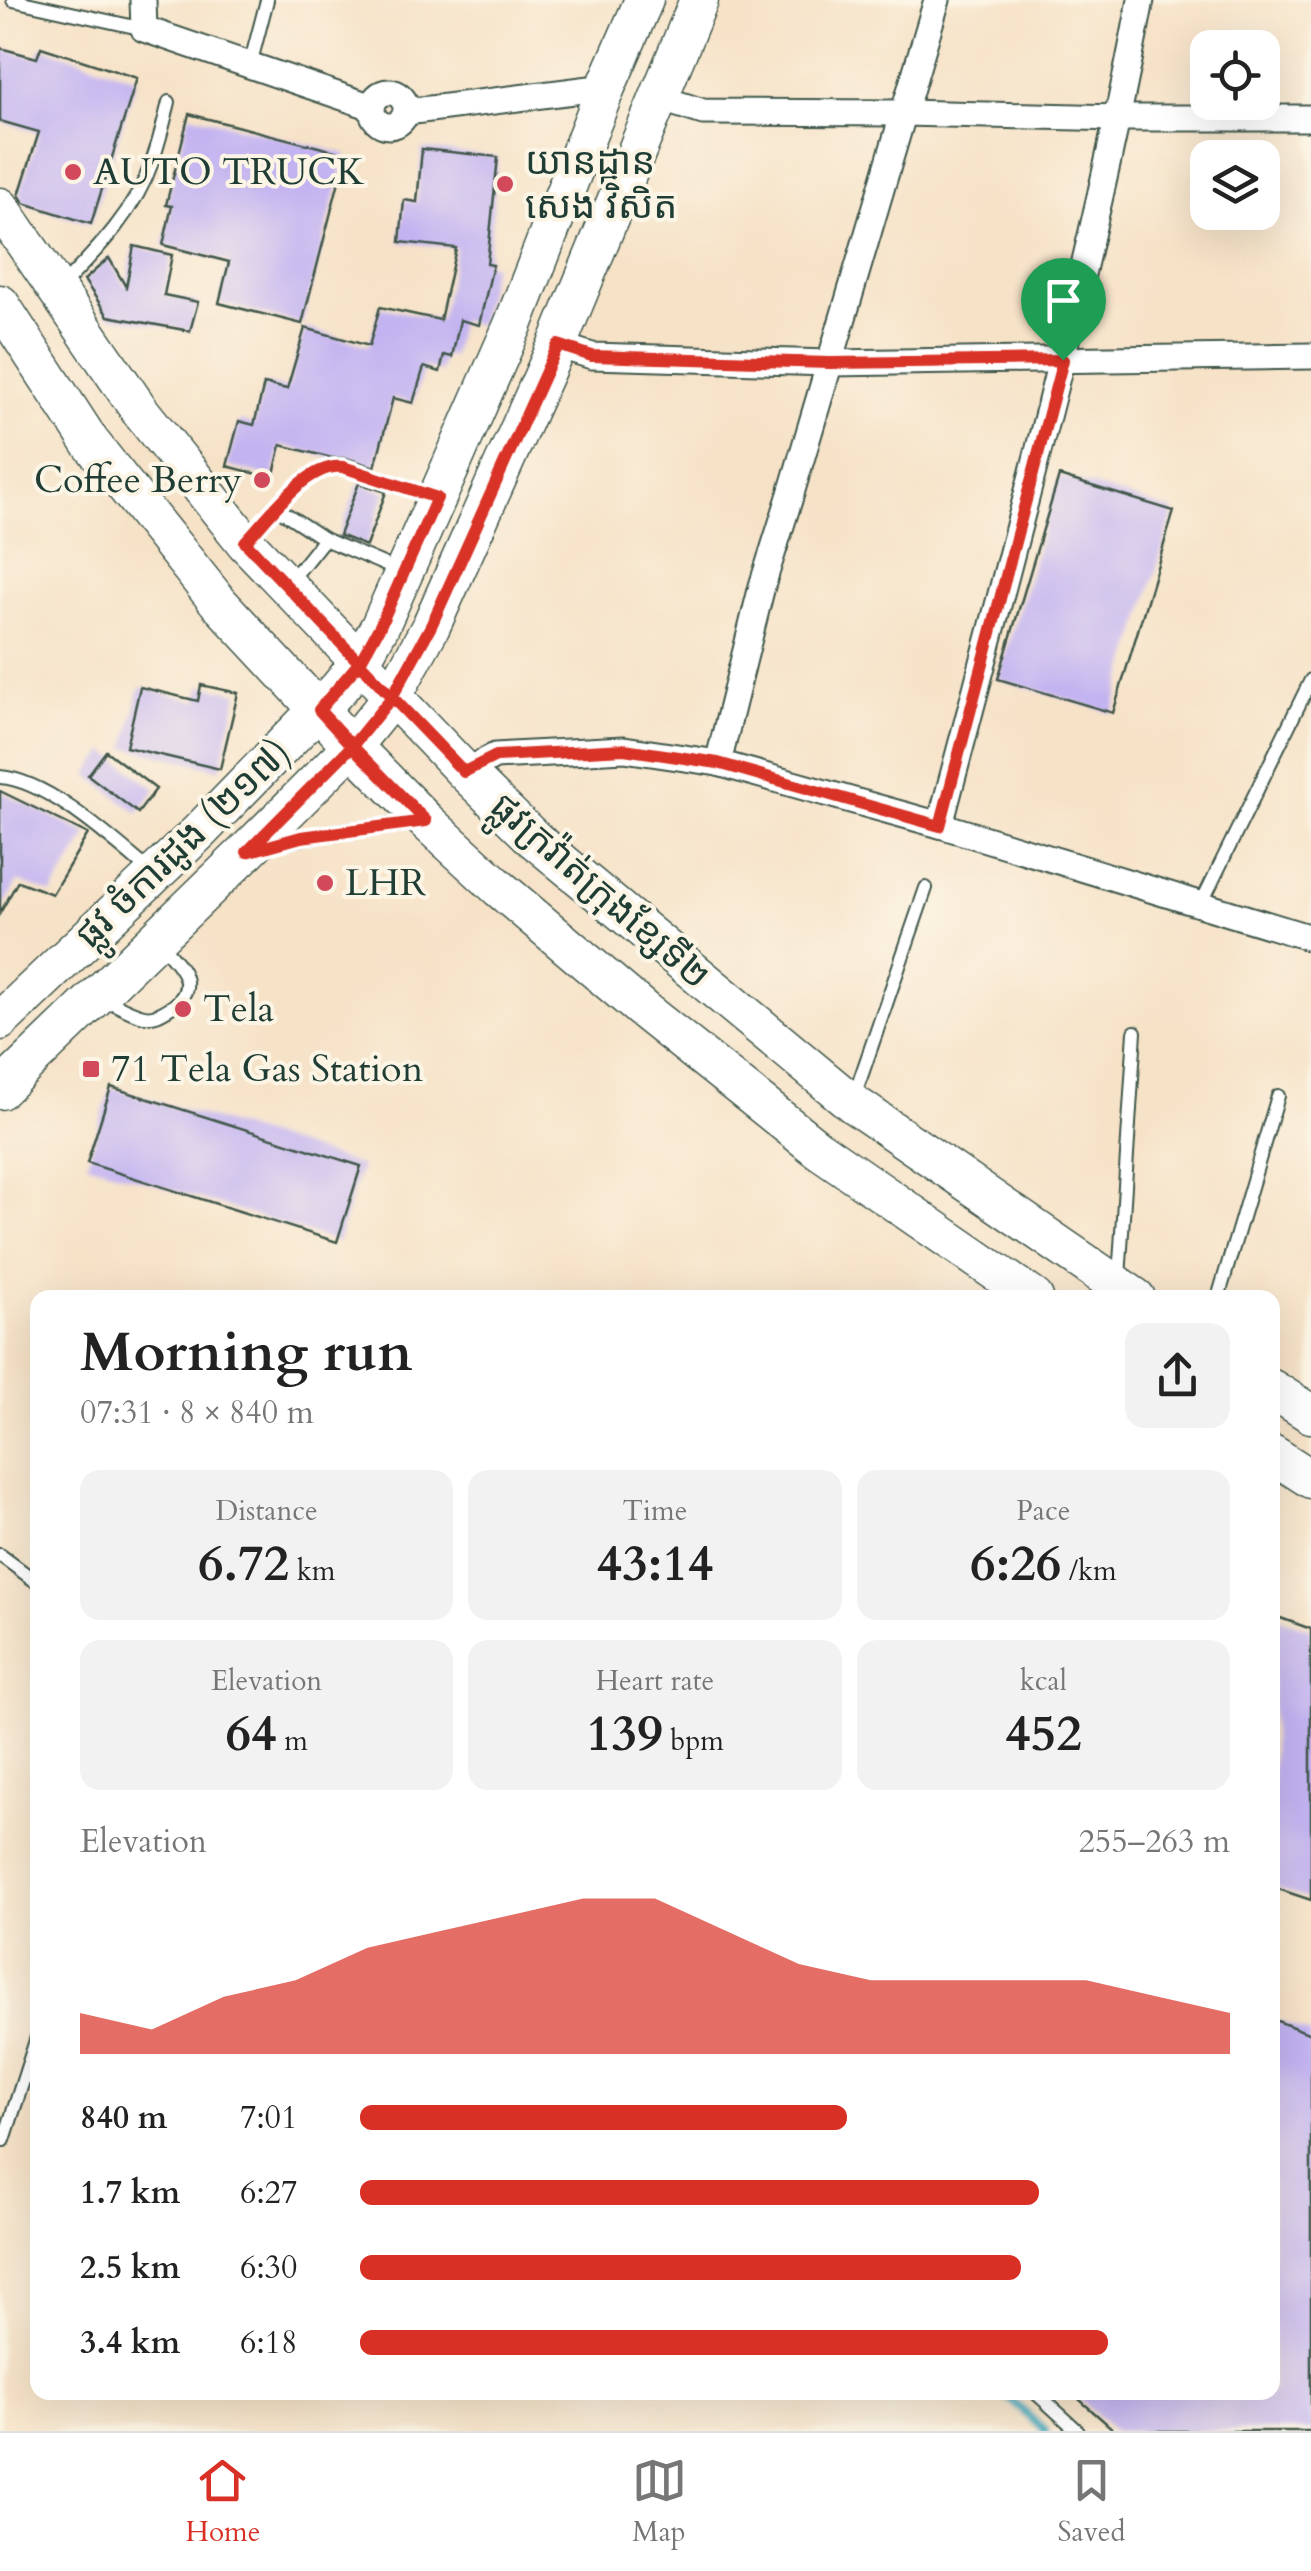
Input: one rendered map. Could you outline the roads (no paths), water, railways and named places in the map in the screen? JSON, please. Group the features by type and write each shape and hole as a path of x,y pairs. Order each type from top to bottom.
{"main road":[{"name":"ផ្លូវ ចំការដូង (២១៧)","path":"0,1021 154,875 319,710 360,662 380,626 513,325 644,0"},
{"name":"ផ្លូវ ចំការដូង (២១៧)","path":"0,1090 247,852 352,746 392,697 431,626 558,345 699,0"},
{"name":"ផ្លូវក្រវ៉ាត់ក្រុងខ្សែទី២","path":"0,208 140,411 245,542 464,772 535,840 852,1103 1124,1290"},
{"name":"ផ្លូវក្រវ៉ាត់ក្រុងខ្សែទី២","path":"0,304 102,456 219,602 426,821 498,888 642,1009 818,1149 1022,1290"},
{"path":"1280,1459 1311,1479"}],"street":[{"path":"142,0 144,30 372,107 376,98 392,92 401,98 406,112 606,88"},
{"path":"718,763 762,586 937,0"},
{"path":"940,826 1063,360 1142,0"},
{"path":"660,98 703,112 1311,118"},
{"path":"558,345 592,356 830,363 1311,356"},
{"path":"464,772 496,756 624,749 718,763 1311,938"}],"lane":[{"path":"13,0 144,30"},
{"path":"250,65 267,0"},
{"path":"56,292 105,242 131,206 152,164 169,102"},
{"path":"245,542 305,478 332,465 437,498"},
{"path":"277,508 324,539 404,573"},
{"path":"287,586 324,539"},
{"path":"1201,904 1311,680"},
{"path":"0,777 18,778 81,814 154,875"},
{"path":"247,852 320,834 426,821"},
{"path":"852,1103 926,888"},
{"path":"98,996 150,1017 162,1014 183,998 187,985 184,973 156,939"},
{"path":"1127,1290 1134,1032"},
{"path":"1220,1290 1278,1096"},
{"path":"0,1555 30,1577"},
{"path":"4,2140 30,2059"},
{"path":"1043,2400 1078,2431"}],"waterway":[{"path":"1011,2400 1045,2431"}],"place":[{"name":"AUTO TRUCK","path":"73,172"},
{"name":"យានដ្ឋាន សេង វិសិត","path":"505,184"},
{"name":"Coffee Berry","path":"262,480"},
{"name":"LHR","path":"325,883"},
{"name":"Tela","path":"183,1009"},
{"name":"71 Tela Gas Station","path":"91,1069"}]}
